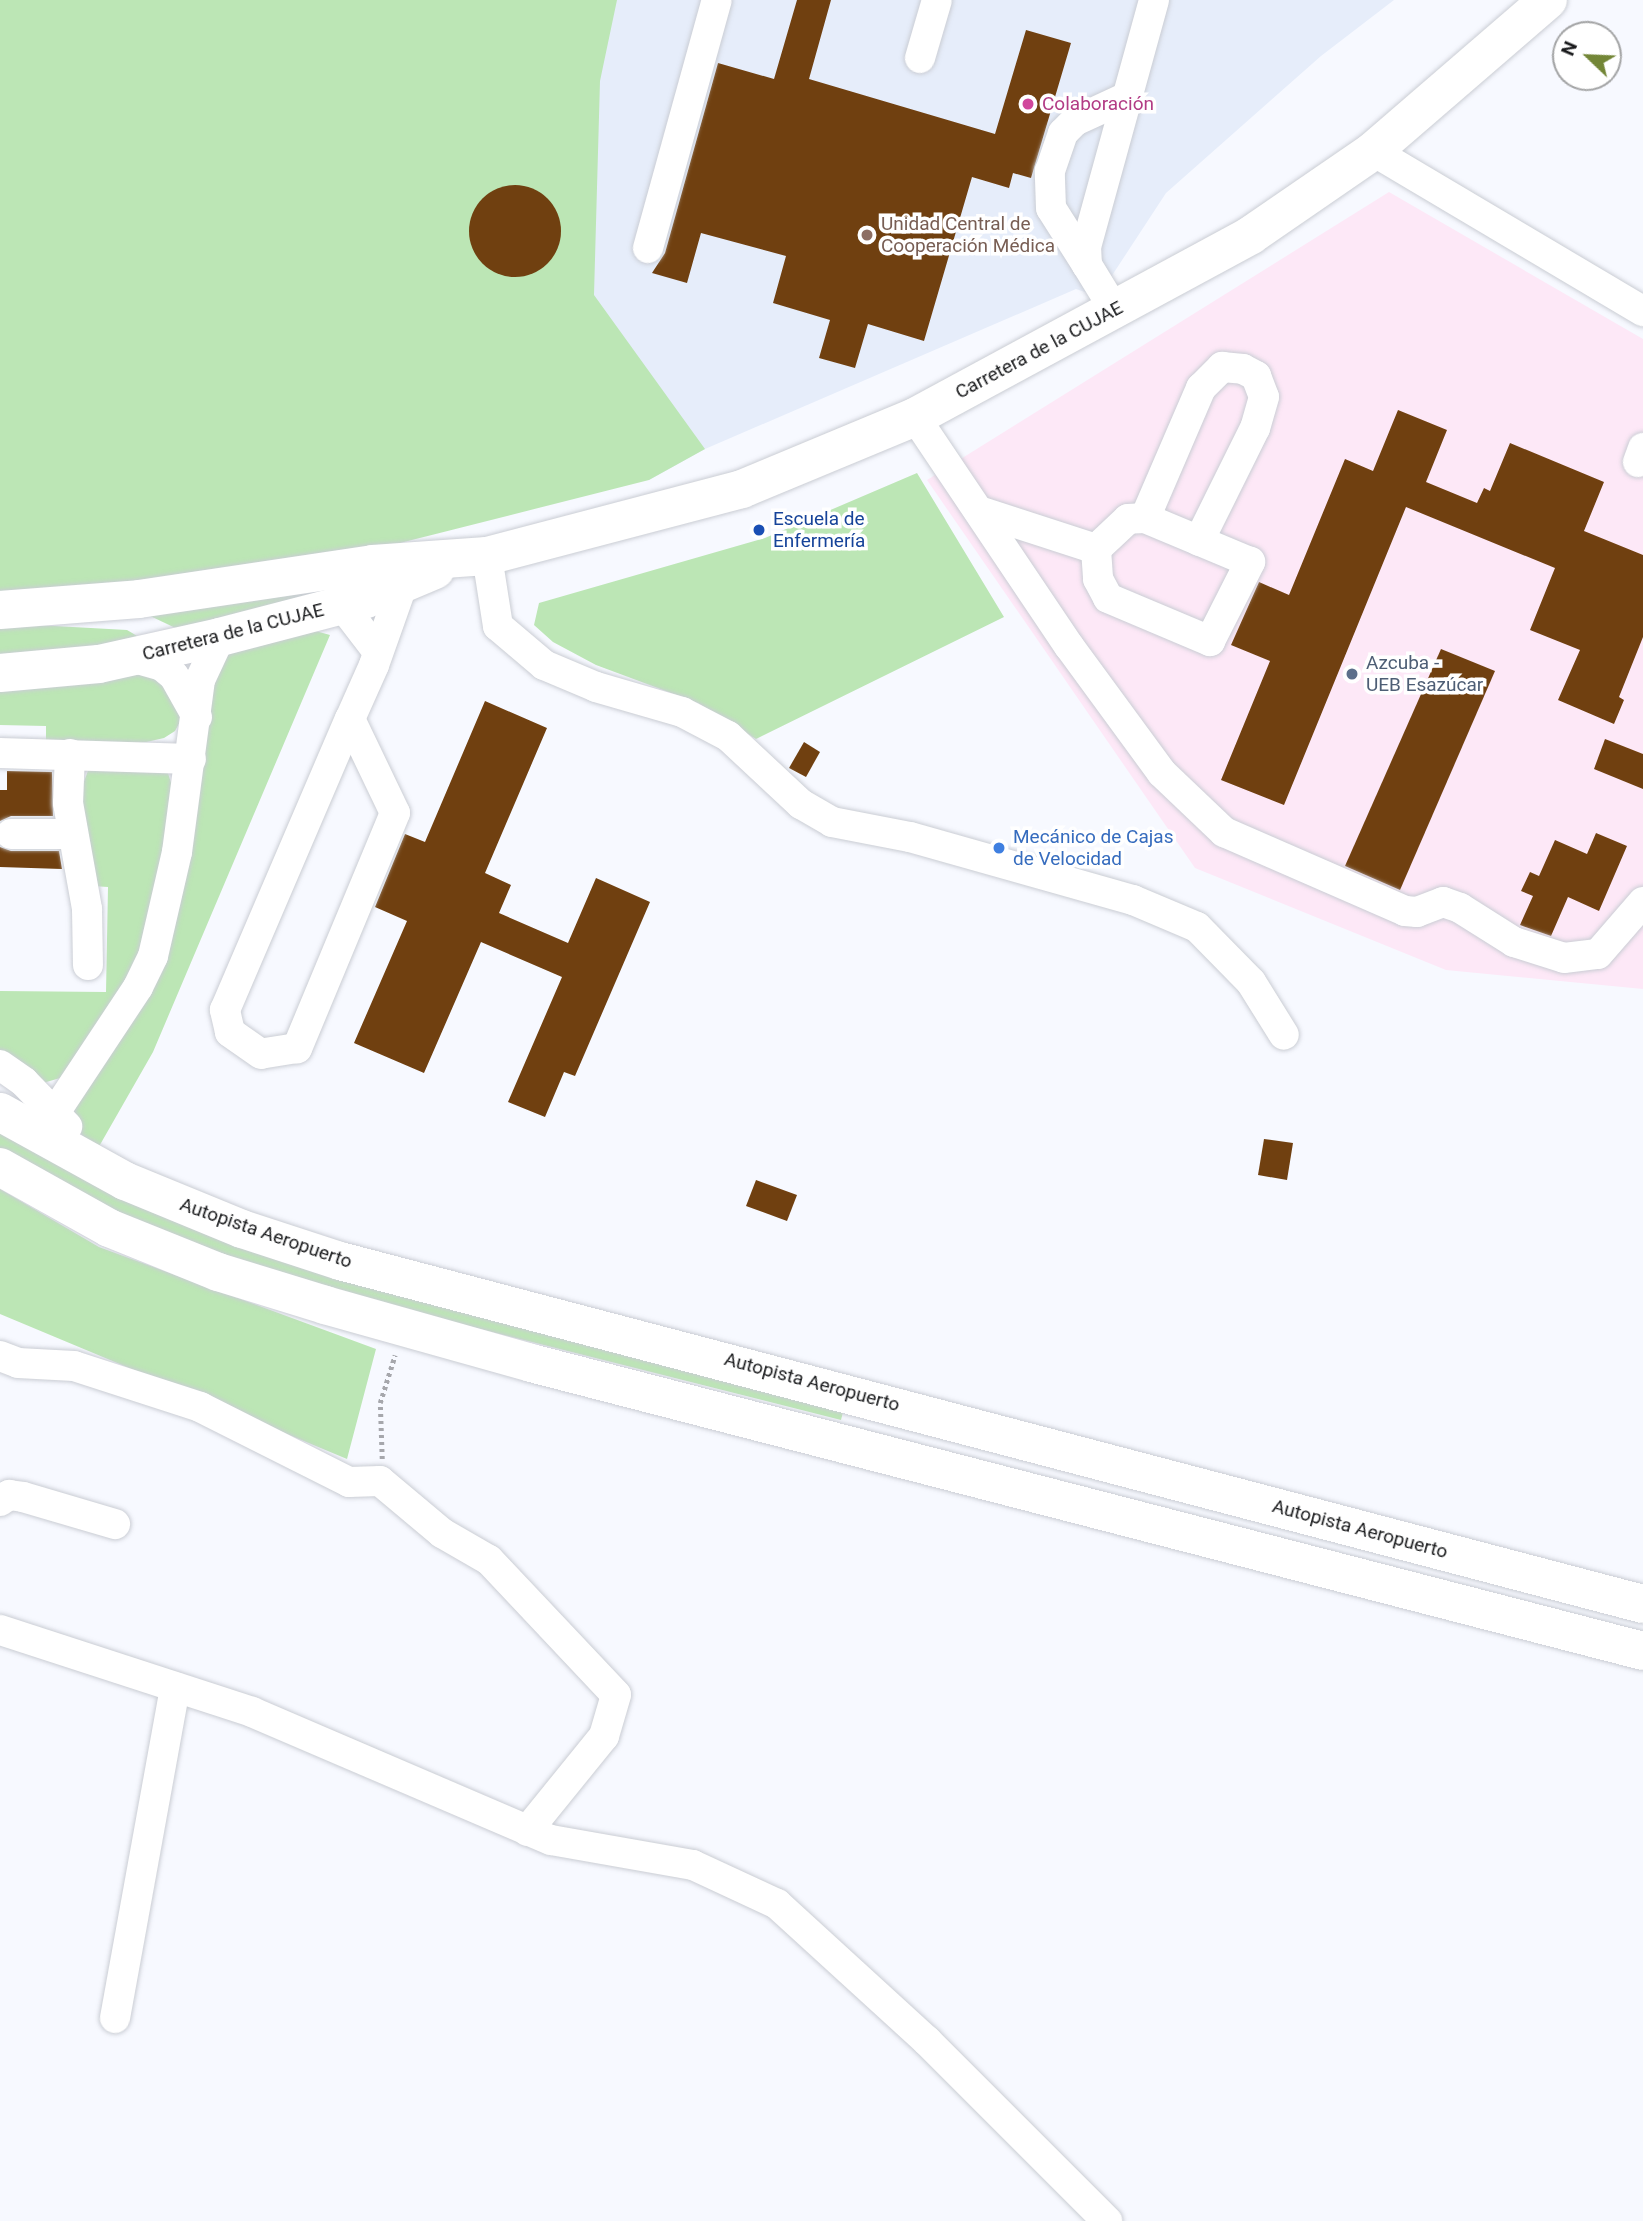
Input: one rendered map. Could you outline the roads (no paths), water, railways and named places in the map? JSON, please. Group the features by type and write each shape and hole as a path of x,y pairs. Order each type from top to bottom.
{"highway":[{"name":"Carretera de la CUJAE","path":"0,673 131,657 342,605 473,558 742,489 915,417 1251,234 1373,151 1548,0"},
{"name":"Carretera de la CUJAE","path":"0,610 49,608 373,564 473,558"},
{"path":"49,608 146,630 170,647"},
{"name":"Autopista Aeropuerto","path":"0,1112 125,1181 340,1261 1643,1604"},
{"path":"0,1167 109,1228 218,1272 403,1327 1643,1651"}],"street":[{"path":"648,248 717,0"},
{"path":"920,58 937,0"},
{"path":"1087,265 1086,247 1154,0"},
{"path":"1114,309 1051,208 1050,171 1063,133 1075,121 1127,97"},
{"path":"1373,151 1643,311"},
{"path":"1145,518 1201,388 1222,367 1243,369 1256,376 1264,397 1255,428 1199,541"},
{"path":"915,417 1161,773 1224,832 1405,911 1417,912 1443,902 1460,908 1514,942 1564,958 1598,954 1643,902"},
{"path":"979,511 1096,549"},
{"path":"1145,518 1250,562 1209,641 1108,598 1098,579 1096,549 1128,519 1145,518"},
{"path":"473,558 498,626 544,665 596,687 682,712 728,736 801,804 832,822 911,837 1133,900 1197,927 1251,982 1284,1035"},
{"path":"351,719 395,813 297,1048 261,1054 230,1032 225,1010 351,719 403,583"},
{"path":"342,605 378,652"},
{"path":"54,1114 138,987 153,956 163,925 204,667 220,637"},
{"path":"170,647 193,685 197,717"},
{"path":"131,657 162,666 174,676 197,717"},
{"path":"0,753 191,759"},
{"path":"70,754 72,834 88,909 88,965"},
{"path":"11,834 72,834"},
{"path":"0,1065 99,1157 189,1207"},
{"path":"0,1356 18,1363 74,1366 200,1407 349,1482 380,1481 442,1533 489,1560 616,1695 604,1736 527,1831"},
{"path":"0,1501 9,1494 115,1524"},
{"path":"0,1630 251,1712 551,1840 694,1865 777,1905 927,2041 1107,2221"},
{"path":"115,2018 175,1687"}],"place":[{"name":"Colaboración","path":"1028,104"},
{"name":"Unidad Central de Cooperación Médica","path":"867,235"},
{"name":"Escuela de Enfermería","path":"759,530"},
{"name":"Azcuba - UEB Esazúcar","path":"1352,674"},
{"name":"Mecánico de Cajas de Velocidad","path":"999,848"}]}
